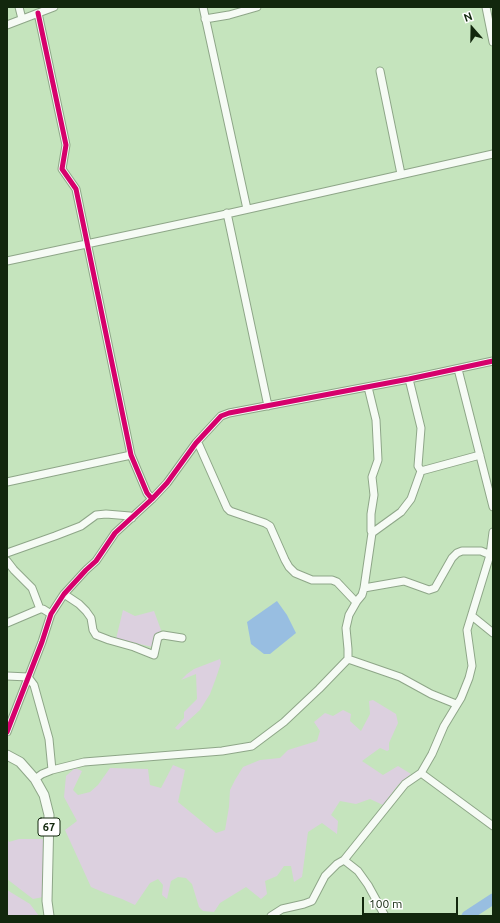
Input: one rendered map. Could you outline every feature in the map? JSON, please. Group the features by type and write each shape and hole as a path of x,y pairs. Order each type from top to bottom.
{"main road":[{"name":"67","path":"7,755 20,762 36,779 44,795 49,815 47,901 49,916"}],"street":[{"path":"19,7 22,19"},
{"path":"7,25 54,7"},
{"path":"203,7 247,209"},
{"path":"205,19 229,15 257,7"},
{"path":"486,7 493,42"},
{"path":"38,13 66,145 62,169 76,189 131,455 152,499"},
{"path":"380,71 401,174"},
{"path":"7,261 493,154"},
{"path":"227,213 268,406"},
{"path":"7,732 51,614 64,594 96,561 115,533 167,483 197,443 221,416 229,413 409,379 493,361"},
{"path":"458,369 493,507"},
{"path":"372,533 402,512 411,499 421,471 418,466 421,428 409,379"},
{"path":"36,779 52,770 84,762 222,751 252,746 284,722 348,659 346,628 348,615 362,595 364,588 372,533 371,514 374,495 372,477 378,460 376,420 368,387"},
{"path":"197,443 227,508 230,511 270,526 285,560 295,573 312,580 332,580 337,582 354,600 357,601"},
{"path":"421,471 480,454"},
{"path":"7,482 131,455"},
{"path":"7,553 81,526 96,516 106,514 130,516 132,518"},
{"path":"271,916 282,909 304,904 312,900 325,876 337,864 344,860 405,784 422,773 470,678 472,666 467,630 491,555 493,532"},
{"path":"364,588 404,581 429,590 435,588 452,558 457,553 462,551 481,551 491,555"},
{"path":"7,561 32,588 40,609"},
{"path":"64,594 86,610 91,618 96,635 109,640 134,647 154,655 158,637 163,635 182,638"},
{"path":"7,623 40,609 43,609 51,614"},
{"path":"472,616 493,633"},
{"path":"348,659 400,677 431,694 456,704"},
{"path":"7,676 28,677"},
{"path":"28,677 34,685 49,739 52,770"},
{"path":"422,773 493,826"},
{"path":"344,860 358,871 365,880 385,916"}],"shaded area":[{"path":"123,610 135,616 154,611 161,630 153,647 116,639"},
{"path":"220,659 221,663 210,694 200,710 178,730 175,728 184,718 184,712 197,699 196,674 181,680 194,669"},
{"path":"373,700 396,714 398,723 389,743 389,750 387,751 380,748 362,761 383,775 398,766 411,774 398,785 383,805 370,799 356,804 340,801 331,815 338,821 337,834 322,823 308,832 302,877 294,882 291,866 284,866 277,876 265,881 267,894 261,899 246,887 220,903 214,912 203,911 199,907 192,884 186,878 178,877 171,881 167,899 162,895 163,885 158,879 150,883 135,905 91,887 65,830 77,821 64,797 66,776 75,768 82,771 73,790 78,795 90,792 98,785 110,768 148,769 150,785 161,788 173,765 185,770 178,802 216,833 225,830 230,790 243,767 260,760 280,758 288,750 317,741 320,731 314,722 325,713 333,716 343,710 351,714 350,721 361,731 370,714 369,701"},
{"path":"7,838 9,842 19,839 44,839 43,897 33,899 7,879"},
{"path":"7,890 30,904 39,916 7,916"}],"water":[{"path":"277,601 287,615 296,633 270,654 264,654 251,644 247,622"}],"waterway":[{"path":"467,916 493,899"}],"cycle path":[{"path":"38,13 66,145 62,169 76,189 131,455 147,493 152,499"},
{"path":"7,732 42,642 51,614 64,594 96,561 115,533 167,483 196,443 221,416 229,413 409,379 493,361"}]}
